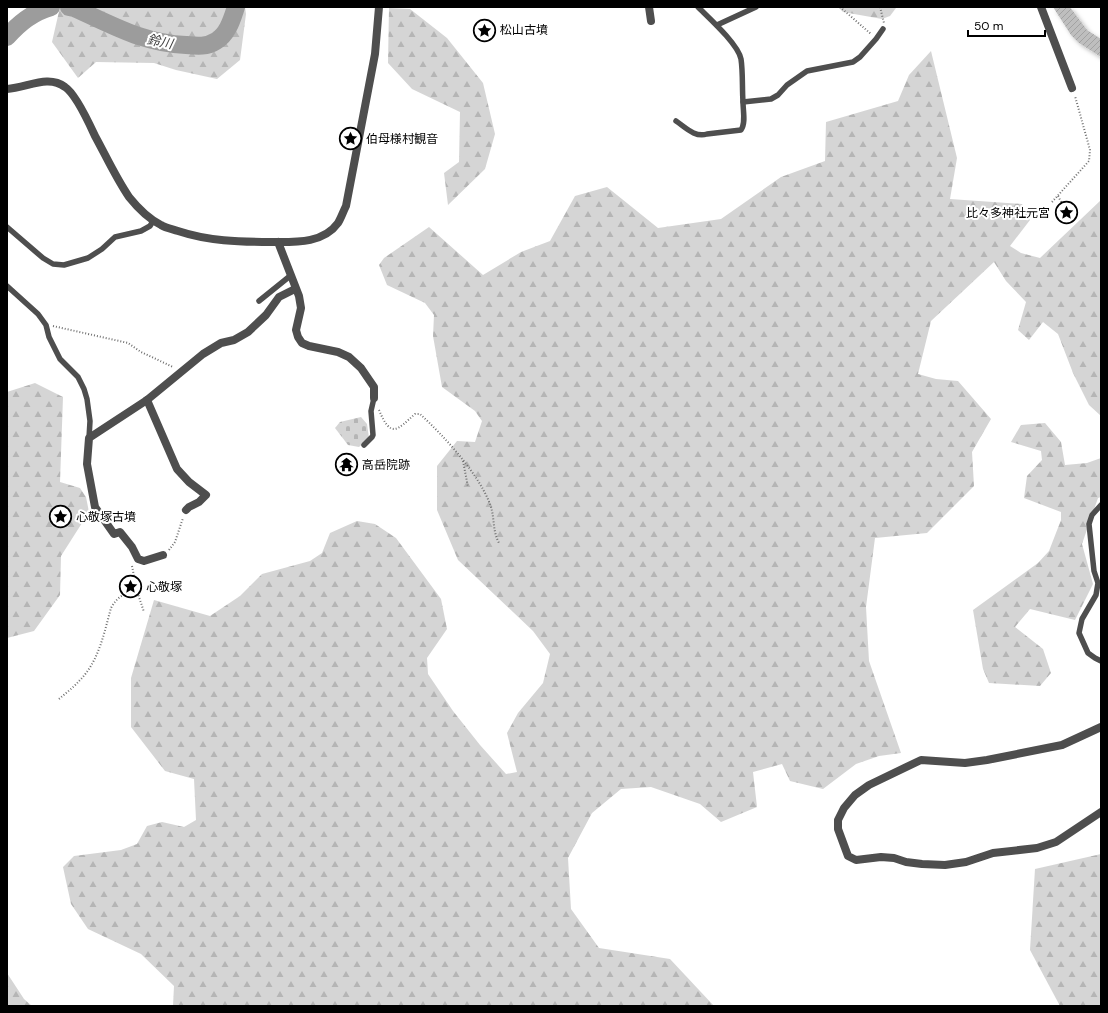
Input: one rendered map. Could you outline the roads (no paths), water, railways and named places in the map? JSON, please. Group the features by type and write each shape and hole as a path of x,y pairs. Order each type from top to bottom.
{"street":[{"path":"8,90 45,81 56,81 67,88 76,101 130,198 153,220 162,226 197,237 244,242 278,242 317,239 328,234 338,222 346,206 375,54 379,7"},
{"path":"649,7 651,21"},
{"path":"1041,7 1072,88"},
{"path":"278,242 299,296 301,308 296,330 298,337 302,343 309,346 338,352 349,357 361,368 374,388 374,398"},
{"path":"163,555 144,561 138,559 132,547 120,532 114,534 96,507 87,464 89,438 147,400 203,354 248,332 266,315 279,297 295,289"},
{"path":"147,400 177,468 189,482 206,495 199,502 186,510"},
{"path":"1101,727 1062,745 987,760 965,763 921,760 869,785 855,795 844,808 838,820 838,829 848,856 856,860 881,857 894,858 906,862 945,865 966,862 993,853 1037,848 1056,842 1101,812"}],"lane":[{"path":"676,121 695,134 702,136 707,134 741,130 743,128 741,58 739,51 717,25 698,7"},
{"path":"717,25 756,7"},
{"path":"743,102 771,99 778,95 787,85 807,71 853,62 860,57 883,29"},
{"path":"7,227 43,258 53,264 64,264 88,258 102,249 115,237 141,232 150,226 153,220"},
{"path":"260,301 290,276"},
{"path":"7,286 38,314 46,325 49,337 60,359 78,377 87,398 90,421 89,438"},
{"path":"364,445 373,435 371,411 374,398"},
{"path":"1101,505 1092,515 1089,524 1094,571 1098,583 1096,595 1082,620 1079,633 1088,653 1101,662"}],"waterway":[{"name":"鈴川","path":"7,37 16,27 27,19 38,12 51,7"},
{"name":"鈴川","path":"69,7 115,27 155,41 170,44 198,46 216,41 224,34 229,26 236,7"}],"place":[{"name":"松山古墳","path":"485,30"},
{"name":"伯母様村観音","path":"350,139"},
{"name":"比々多神社元宮","path":"1066,213"},
{"name":"高岳院跡","path":"347,465"},
{"name":"心敬塚古墳","path":"61,517"},
{"name":"心敬塚","path":"130,587"}]}
